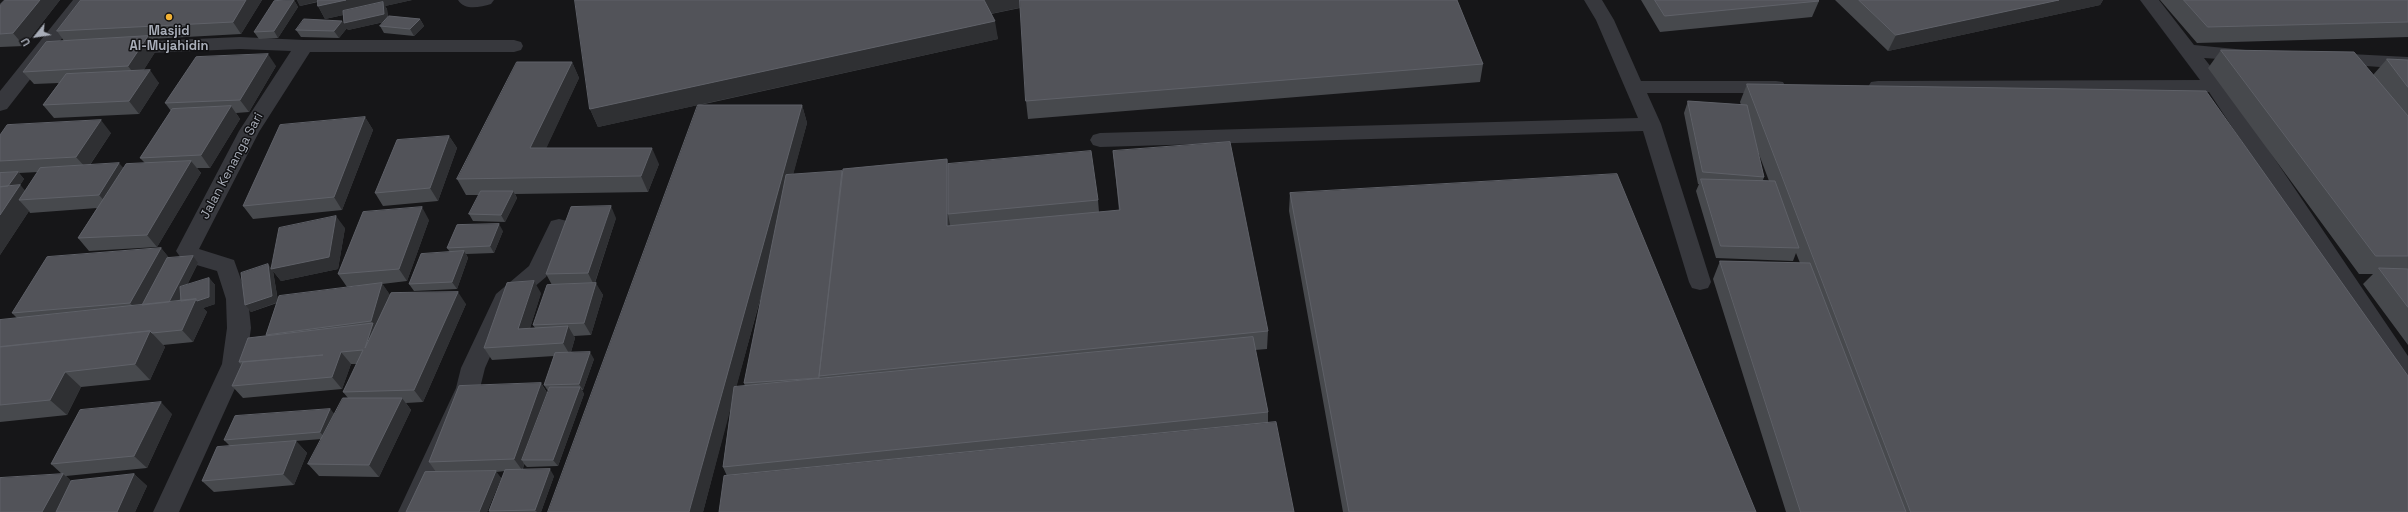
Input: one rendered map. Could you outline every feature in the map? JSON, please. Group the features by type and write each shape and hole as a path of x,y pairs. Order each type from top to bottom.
{"street":[{"path":"0,104 84,0"},
{"path":"466,0 472,2 485,0"},
{"path":"1593,0 1605,20 1651,124 1700,282"},
{"path":"2149,0 2215,86 2408,374"},
{"path":"251,43 262,24"},
{"path":"105,49 251,43 304,46 514,46"},
{"name":"Jalan Kenanga Sari","path":"166,512 234,364 239,328 237,299 226,266 191,255 187,251 249,131 304,46"},
{"path":"42,52 65,51"},
{"path":"2188,51 2267,56"},
{"path":"2314,58 2408,63"},
{"path":"1858,87 2215,86"},
{"path":"1635,87 1794,87"},
{"path":"1100,140 1651,124"},
{"path":"410,512 468,388 472,368 504,300 538,271 559,227"}],"building":[{"path":"5,0 40,0 13,33 0,34 0,5"},
{"path":"81,0 246,0 233,22 57,31"},
{"path":"294,0 274,31 254,32 274,1"},
{"path":"318,0 346,0 318,6"},
{"path":"575,0 984,0 995,21 590,109"},
{"path":"1020,0 1457,0 1483,64 1026,101"},
{"path":"1655,0 1818,0 1819,1 1665,16"},
{"path":"1859,0 2059,0 1896,35"},
{"path":"2184,0 2408,0 2408,22 2208,27"},
{"path":"383,2 384,14 344,23 343,11"},
{"path":"389,16 420,19 410,29 380,26"},
{"path":"304,19 342,21 334,31 296,30"},
{"path":"148,36 128,66 23,72 46,42"},
{"path":"2221,50 2354,52 2408,116 2408,256 2376,256"},
{"path":"268,54 240,100 165,103 196,57"},
{"path":"2387,59 2408,60 2408,87"},
{"path":"517,62 572,62 530,148 652,148 641,176 457,179"},
{"path":"150,70 129,101 43,105 66,74"},
{"path":"1747,84 2206,91 2408,376 2408,512 1911,512"},
{"path":"1688,101 1747,105 1764,177 1703,172"},
{"path":"698,105 802,105 689,512 548,512"},
{"path":"231,106 201,155 140,158 172,109"},
{"path":"365,117 334,197 243,206 280,125"},
{"path":"101,120 76,157 0,161 0,135 7,125"},
{"path":"449,136 430,188 375,193 397,140"},
{"path":"1230,142 1268,331 819,376 843,169 947,159 947,226 1120,210 1113,151"},
{"path":"1091,151 1098,200 948,214 948,164"},
{"path":"191,161 147,235 78,238 126,164"},
{"path":"119,163 99,195 19,200 40,168"},
{"path":"842,171 819,378 744,383 786,175"},
{"path":"18,172 8,186 0,187 0,173"},
{"path":"1617,174 1756,512 1349,512 1290,193"},
{"path":"1701,179 1775,181 1799,248 1721,246"},
{"path":"20,185 0,215 0,187"},
{"path":"481,191 513,191 501,215 469,214"},
{"path":"611,206 588,273 546,274 571,207"},
{"path":"422,207 399,269 338,274 363,212"},
{"path":"336,216 329,257 271,269 279,228"},
{"path":"499,224 490,246 447,248 457,225"},
{"path":"161,248 130,303 12,313 47,257"},
{"path":"464,251 452,282 409,284 421,254"},
{"path":"193,256 169,302 142,305 167,258"},
{"path":"1720,261 1810,263 1906,512 1801,512"},
{"path":"268,264 272,296 245,305 241,273"},
{"path":"2379,268 2408,269 2408,307"},
{"path":"209,278 209,297 197,301 196,299 181,301 180,287"},
{"path":"534,281 518,329 568,326 563,343 484,348 507,283"},
{"path":"382,283 371,321 266,335 279,296"},
{"path":"596,283 584,323 533,325 547,285"},
{"path":"458,292 414,390 343,392 363,350 341,352 332,377 232,386 243,362 323,355 239,362 248,338 373,323 365,348 391,293"},
{"path":"196,299 182,330 152,333 150,331 0,347 0,320"},
{"path":"150,331 135,364 65,372 50,400 0,405 0,347"},
{"path":"1253,337 1268,412 723,467 734,387"},
{"path":"590,352 579,384 544,385 555,353"},
{"path":"541,383 514,459 429,462 459,386"},
{"path":"550,387 580,387 553,460 522,460"},
{"path":"343,398 402,398 369,465 308,464"},
{"path":"161,402 134,456 51,464 80,410"},
{"path":"330,409 320,432 224,440 235,416"},
{"path":"1276,422 1294,512 719,512 724,476"},
{"path":"296,441 283,474 202,481 217,447"},
{"path":"550,469 535,510 489,511 505,470"},
{"path":"496,471 479,512 406,512 425,472"},
{"path":"63,474 42,512 0,512 0,478"},
{"path":"134,474 117,512 56,512 71,481"}],"place":[{"name":"Masjid Al-Mujahidin","path":"169,17"}]}
